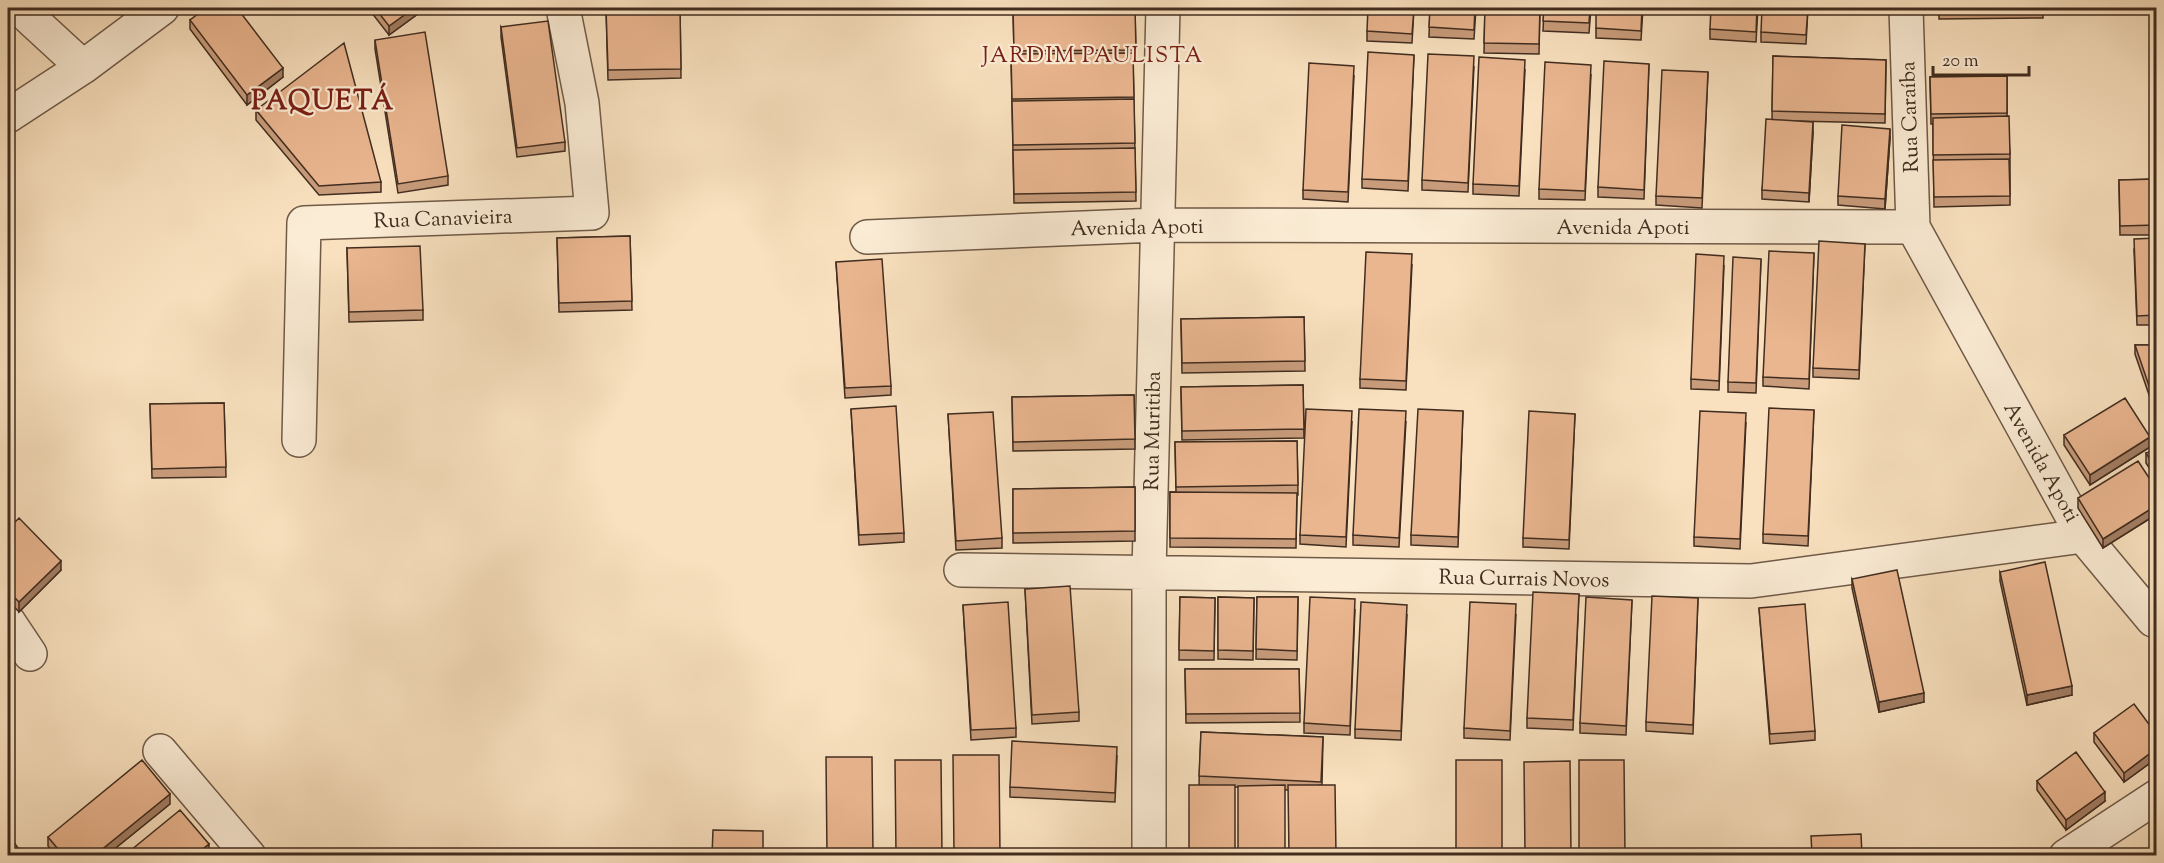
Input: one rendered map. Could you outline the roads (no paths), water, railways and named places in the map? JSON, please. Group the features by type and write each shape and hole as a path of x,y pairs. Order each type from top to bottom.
{"street":[{"path":"20,8 83,67"},
{"path":"8,116 83,67 162,8"},
{"name":"Rua Canavieira","path":"299,440 304,223 592,213 582,103 563,8"},
{"name":"Rua Muritiba","path":"1149,855 1149,572 1163,8"},
{"name":"Rua Caraíba","path":"1906,8 1913,228"},
{"name":"Avenida Apoti","path":"867,237 1157,225 1913,228 2084,536 2153,620 2157,621"},
{"name":"Rua Currais Novos","path":"961,570 1751,581 2084,536"},
{"path":"8,621 30,654"},
{"path":"160,751 249,855"},
{"path":"2066,855 2157,796"}],"district":[{"name":"JARDIM PAULISTA","path":"1093,54"},
{"name":"PAQUETÁ","path":"323,100"}]}
